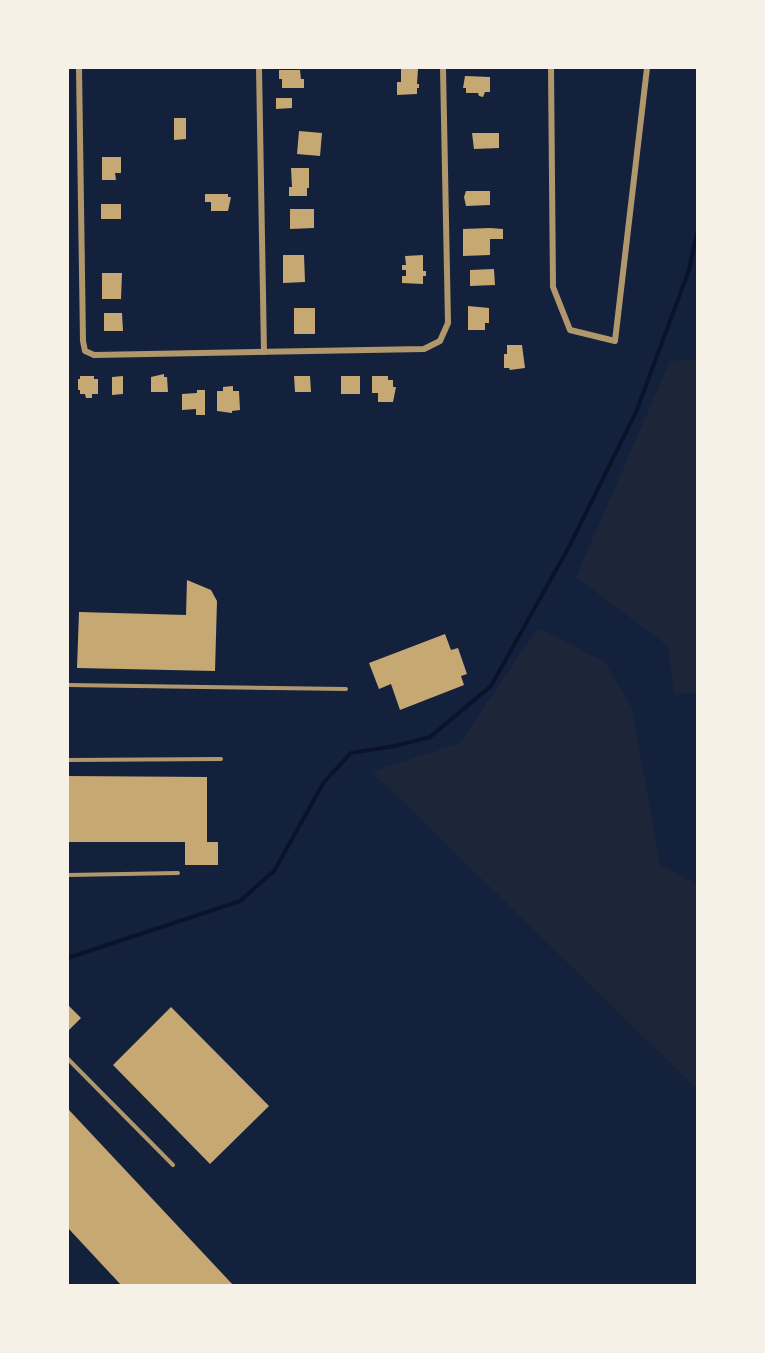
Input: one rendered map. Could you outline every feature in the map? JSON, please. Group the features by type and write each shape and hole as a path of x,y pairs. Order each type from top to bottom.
{"street":[{"path":"79,68 83,341 85,351 94,355 424,349 440,341 448,324 443,68"},
{"path":"259,68 264,352"},
{"path":"551,68 553,287 570,330 615,341 647,68"}],"lane":[{"path":"68,685 346,689"},
{"path":"68,760 221,759"},
{"path":"68,875 178,873"},
{"path":"68,1059 172,1165"}],"shaded area":[{"path":"697,359 698,694 674,693 668,646 576,577 670,361"},
{"path":"538,628 605,662 632,708 660,865 697,884 697,1089 372,772 460,743"}],"building":[{"path":"401,69 418,69 417,94 397,95 397,82 401,82"},
{"path":"279,70 300,70 301,79 304,79 304,88 282,88"},
{"path":"465,76 490,77 490,92 485,92 483,97 478,93 466,93 466,88 463,88"},
{"path":"276,98 292,98 292,108 276,109"},
{"path":"174,118 186,118 186,139 174,140"},
{"path":"299,131 322,133 320,156 297,154"},
{"path":"472,133 499,133 499,148 474,149"},
{"path":"102,157 121,157 121,173 115,173 116,180 102,180"},
{"path":"291,168 309,168 307,196 289,196 289,187 292,187"},
{"path":"466,191 490,191 490,205 466,206 464,197"},
{"path":"205,194 228,194 228,197 231,197 228,211 211,211 211,202 205,202"},
{"path":"101,204 121,204 121,219 101,219"},
{"path":"290,209 314,209 314,228 290,229"},
{"path":"463,229 503,229 503,239 490,239 490,255 463,256"},
{"path":"283,255 304,255 305,282 283,283"},
{"path":"423,255 423,271 426,271 426,276 423,276 423,284 402,283 402,276 406,276 406,270 402,270 402,265 406,265 405,256"},
{"path":"494,269 495,285 470,286 470,270"},
{"path":"102,273 122,273 121,299 102,299"},
{"path":"468,306 489,308 489,323 485,323 485,330 468,330"},
{"path":"294,308 315,308 315,334 294,334"},
{"path":"104,313 122,313 123,331 104,331"},
{"path":"507,345 522,345 525,368 510,370 504,368 504,354 507,354"},
{"path":"164,374 164,377 167,377 168,392 151,392 151,377"},
{"path":"80,376 94,376 94,379 98,379 98,394 92,394 92,398 86,398 85,394 80,394 78,379"},
{"path":"123,376 123,394 112,395 112,377"},
{"path":"294,376 310,376 311,392 295,392"},
{"path":"341,376 360,376 360,394 341,394"},
{"path":"372,376 388,376 388,380 393,380 393,387 396,387 393,402 378,402 378,393 372,393"},
{"path":"233,386 233,391 239,391 240,410 232,411 232,413 217,411 217,391 223,391 223,387"},
{"path":"197,390 205,390 205,415 196,415 196,409 182,410 182,394 197,393"},
{"path":"187,580 211,590 217,601 215,671 77,668 79,612 186,615"},
{"path":"445,634 451,650 458,648 467,674 461,676 464,685 400,710 391,684 379,689 369,663"},
{"path":"68,776 207,777 207,842 218,842 218,865 185,865 185,842 68,842"},
{"path":"68,1005 81,1018 68,1031"},
{"path":"171,1007 269,1106 210,1164 113,1065"},
{"path":"69,1110 234,1286 122,1286 68,1228"}],"waterway":[{"path":"68,958 240,901 274,871 324,782 351,753 395,746 430,737 491,686 570,545 636,412 689,270 698,229"}]}
